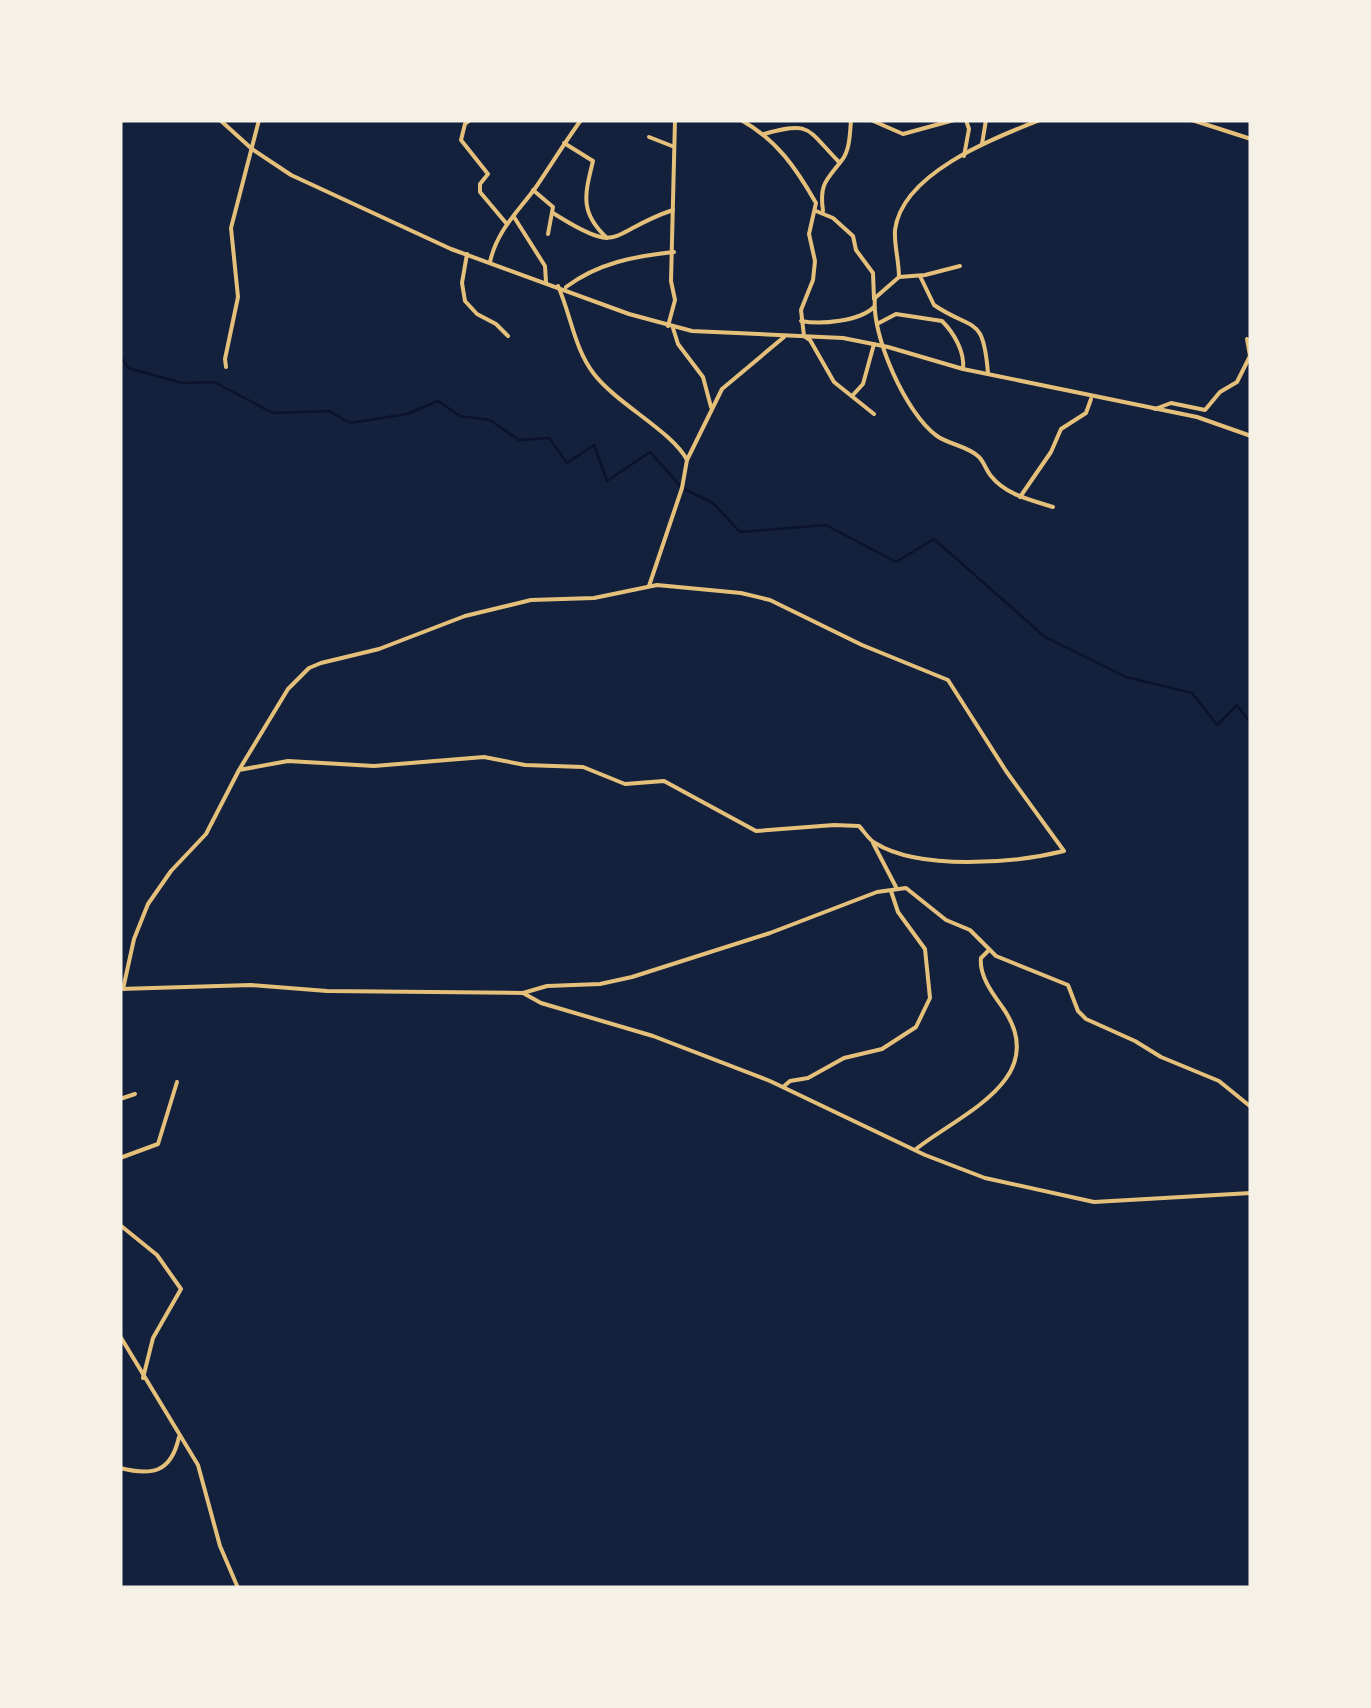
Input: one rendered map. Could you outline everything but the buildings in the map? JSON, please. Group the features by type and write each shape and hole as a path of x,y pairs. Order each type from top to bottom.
{"street":[{"path":"220,120 252,149 291,175 467,254 670,327 874,344 963,369 1196,417 1251,436"},
{"path":"226,367 238,298 231,232 259,120"},
{"path":"470,120 461,140 488,174 480,184 480,192 506,223"},
{"path":"490,262 506,223 534,190 581,120"},
{"path":"674,120 671,281 675,300 670,327 703,377 711,407"},
{"path":"741,120 764,134 796,169 816,203 809,234 815,256 814,275 801,321 804,336 834,382 874,414"},
{"path":"824,213 825,178 848,148 851,120"},
{"path":"871,120 904,134 954,120"},
{"path":"964,156 969,128 966,120"},
{"path":"982,144 986,120"},
{"path":"898,277 896,228 904,202 918,186 982,144 1040,120"},
{"path":"1192,120 1251,139"},
{"path":"764,134 805,127 840,162"},
{"path":"649,138 672,146"},
{"path":"564,143 593,161 586,183 588,215 609,239"},
{"path":"534,190 552,204 548,234"},
{"path":"553,213 592,237 609,239 673,210"},
{"path":"816,211 853,236 856,250 873,273 874,308 882,346 924,424 938,438 978,456 998,483 1020,497 1053,507"},
{"path":"513,216 545,266 546,282"},
{"path":"564,289 583,276 628,257 674,252"},
{"path":"467,254 462,283 466,301 508,336"},
{"path":"874,300 898,277 960,266"},
{"path":"920,276 934,306 972,322 977,328 984,344 988,374"},
{"path":"558,286 569,324 593,372 688,460"},
{"path":"801,321 830,323 864,316 874,308"},
{"path":"877,324 896,314 942,322 954,336 963,369"},
{"path":"649,586 688,460 711,407 732,379 786,336"},
{"path":"1155,409 1171,403 1205,410 1220,392 1237,382 1250,356 1247,338"},
{"path":"852,396 863,384 874,344"},
{"path":"1020,497 1051,452 1061,428 1086,413 1092,397"},
{"path":"874,842 937,862 1016,860 1064,851 943,677 862,646 759,596 649,586 607,596 542,599 505,606 465,616 380,649 312,666 288,690 206,834 171,871 148,904 134,939 122,989 252,985 327,992 523,992 547,986 600,984 770,933 893,888 910,889 946,920 970,930 1002,959 1068,986 1078,1011 1090,1022 1218,1081 1251,1107"},
{"path":"239,770 288,761 374,766 436,764 476,757 525,765 573,766 592,770 615,782 664,781 756,831 859,826 874,842 893,888 898,912 925,950 930,998 916,1027 882,1049 844,1058 808,1078 790,1080 783,1087"},
{"path":"916,1150 979,1106 1009,1077 1016,1034 982,974 981,958 990,950"},
{"path":"523,992 541,1003 653,1036 783,1087 962,1171 1085,1201 1251,1193"},
{"path":"120,1158 158,1144 178,1082"},
{"path":"121,1097 134,1094"},
{"path":"120,1225 158,1255 181,1289 153,1338 144,1378"},
{"path":"120,1336 198,1464 220,1546 238,1588"},
{"path":"120,1468 146,1474 157,1470 175,1452 180,1434"}],"waterway":[{"path":"120,355 128,368 182,383 214,382 273,413 329,411 350,423 407,414 438,401 460,416 490,420 519,440 549,438 567,463 594,445 607,481 650,452 682,488 713,503 740,532 826,525 896,562 934,539 1045,637 1126,677 1192,693 1217,725 1237,705 1251,724"}]}
